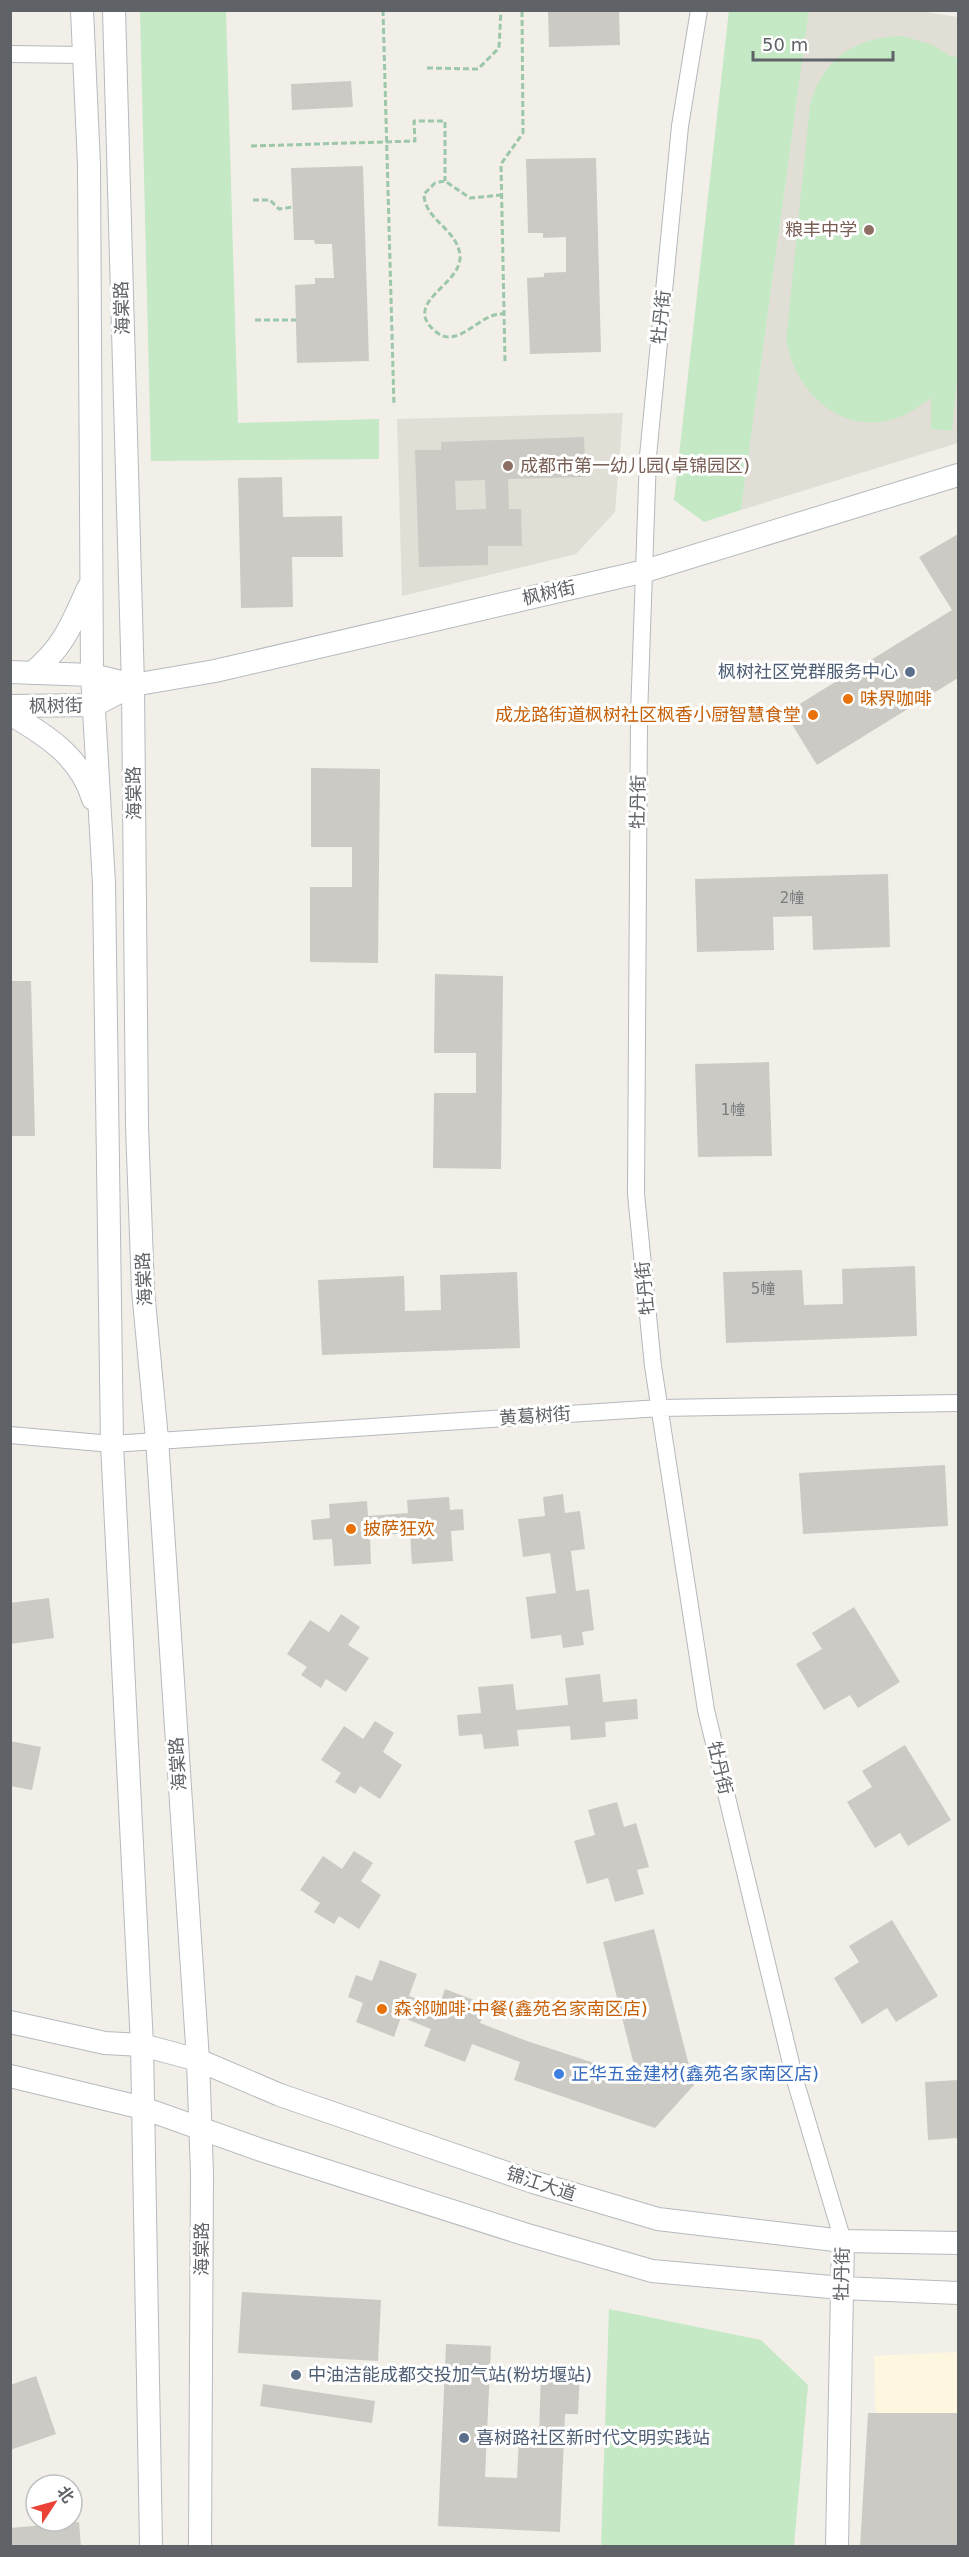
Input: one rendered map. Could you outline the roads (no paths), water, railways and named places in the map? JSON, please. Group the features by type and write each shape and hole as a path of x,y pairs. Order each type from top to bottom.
{"main road":[{"name":"海棠路","path":"82,10 89,165 92,675 104,907 112,1444 142,2045 151,2547"},
{"name":"海棠路","path":"114,10 133,685 138,1138 143,1290 157,1439 198,2060 200,2547"},
{"name":"枫树街","path":"10,706 95,705 133,685 215,671 645,571 958,474"},
{"path":"21,673 50,658 59,648 74,622 92,581"},
{"name":"枫树街","path":"21,673 92,675 133,685"},
{"path":"10,714 55,744 74,760 85,776 101,827"},
{"name":"锦江大道","path":"10,2022 105,2043 142,2045 198,2060 280,2095 533,2182 658,2219 843,2241 958,2243"},
{"path":"10,2076 142,2108 200,2130 524,2234 652,2271 842,2288 958,2293"},
{"name":"牡丹街","path":"837,2547 843,2241"}],"street":[{"name":"牡丹街","path":"699,10 680,126 649,445 639,716 636,1194 660,1408 706,1710 795,2080 843,2241"},
{"path":"10,54 83,55"},
{"name":"黄葛树街","path":"10,1435 112,1444 157,1439 660,1408 958,1403"}],"place":[{"name":"粮丰中学","path":"869,230"},
{"name":"成都市第一幼儿园(卓锦园区)","path":"508,466"},
{"name":"枫树社区党群服务中心","path":"910,672"},
{"name":"味界咖啡","path":"848,699"},
{"name":"成龙路街道枫树社区枫香小厨智慧食堂","path":"813,715"},
{"name":"披萨狂欢","path":"351,1529"},
{"name":"森邻咖啡·中餐(鑫苑名家南区店)","path":"382,2009"},
{"name":"正华五金建材(鑫苑名家南区店)","path":"559,2074"},
{"name":"中油洁能成都交投加气站(粉坊堰站)","path":"296,2375"},
{"name":"喜树路社区新时代文明实践站","path":"464,2438"}]}
